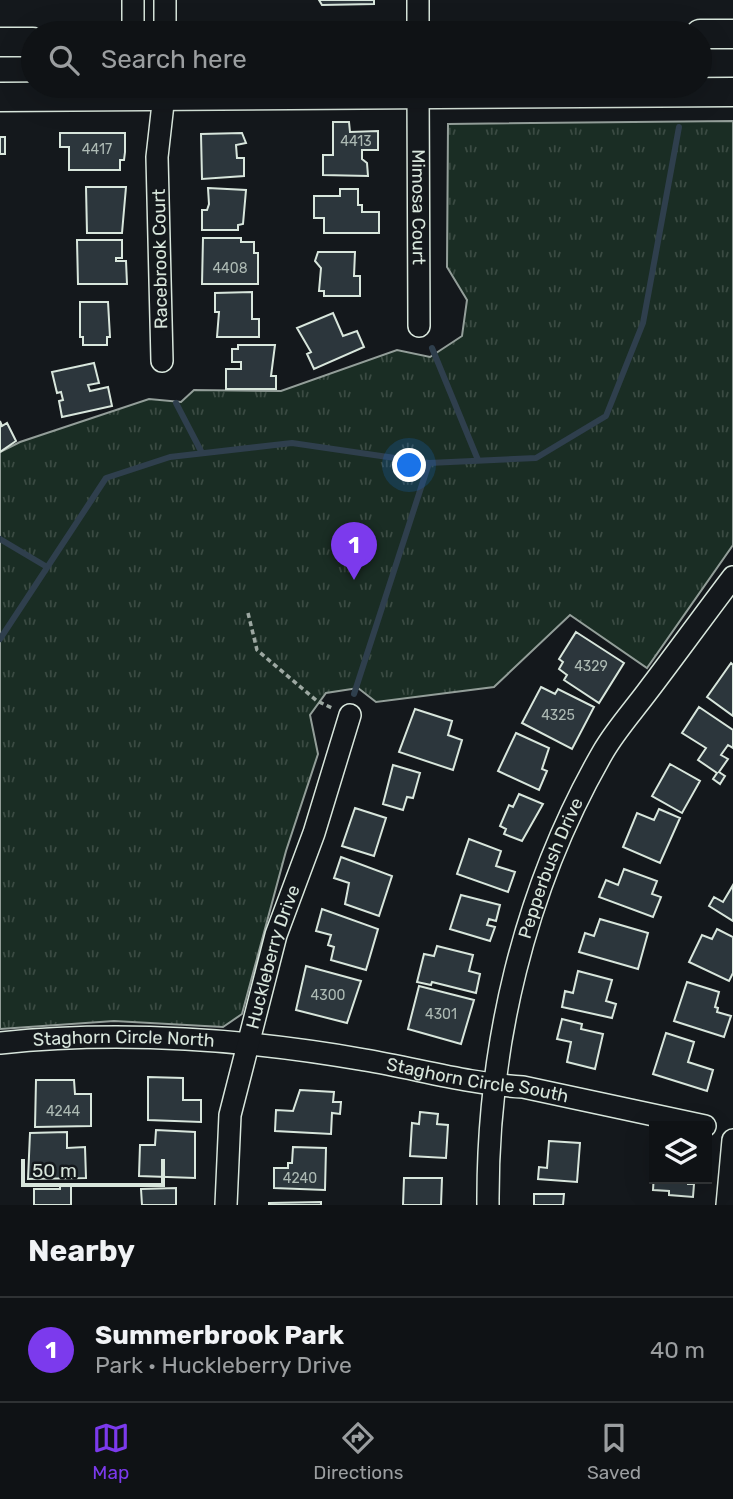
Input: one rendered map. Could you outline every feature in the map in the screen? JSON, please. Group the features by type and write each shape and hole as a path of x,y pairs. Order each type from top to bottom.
{"main road":[{"path":"712,34 733,34"},
{"path":"0,42 21,42"},
{"path":"712,92 733,92"},
{"path":"0,97 21,96"}],"street":[{"path":"133,0 133,21"},
{"path":"165,0 165,21"},
{"path":"418,0 418,21"},
{"name":"Racebrook Court","path":"152,98 157,157 162,361"},
{"name":"Mimosa Court","path":"418,98 419,326"},
{"name":"Pepperbush Drive","path":"488,1205 488,1146 506,1009 520,951 554,846 604,750 733,577"},
{"name":"Huckleberry Drive","path":"226,1205 230,1115 276,935 314,833 350,715"},
{"name":"Staghorn Circle North","path":"0,1043 66,1036 128,1036 216,1040 250,1045"},
{"name":"Staghorn Circle South","path":"250,1045 364,1059 496,1085 523,1087 683,1121"},
{"name":"Staghorn Circle South","path":"712,1128 733,1133"},
{"path":"727,1205 733,1140"}],"path":[{"path":"248,613 257,650 317,701 350,715"}],"green space":[{"path":"733,121 733,545 647,668 570,615 494,687 376,702 358,688 326,693 310,715 318,754 286,851 242,1014 223,1027 114,1021 0,1029 0,452 20,442 149,399 181,402 194,390 281,391 397,350 430,357 462,336 467,300 447,267 448,124"}],"building":[{"path":"319,0 374,0 374,4 322,5"},
{"path":"333,122 349,122 350,132 378,131 378,150 362,150 368,176 323,175 323,155 333,155"},
{"path":"60,133 125,133 124,160 120,160 120,170 69,170 69,147 60,147"},
{"path":"242,133 246,143 236,145 237,158 244,158 244,176 202,179 201,134"},
{"path":"0,137 5,137 5,154 0,154"},
{"path":"86,187 126,187 122,233 87,233"},
{"path":"208,188 246,190 243,224 238,225 238,230 202,230 202,210 207,210 209,204"},
{"path":"340,189 358,189 358,205 362,205 362,212 379,212 379,233 324,233 324,218 314,218 314,196 340,196"},
{"path":"203,238 241,238 241,242 254,242 254,253 258,253 258,284 202,284"},
{"path":"77,240 122,240 122,258 116,258 116,261 126,261 127,284 78,284"},
{"path":"318,252 355,252 354,276 360,276 360,296 324,296 324,291 319,291 321,268 315,261"},
{"path":"252,292 252,319 259,319 259,337 217,337 219,312 215,312 215,293"},
{"path":"80,302 108,302 110,337 107,337 107,345 83,345 83,337 80,337"},
{"path":"333,313 343,336 357,331 364,347 314,369 307,354 311,352 297,328"},
{"path":"238,345 275,345 271,376 276,376 276,389 226,389 226,369 241,369 241,362 232,362 232,349 238,349"},
{"path":"94,363 99,383 88,385 90,391 108,387 112,406 62,417 59,401 63,400 61,392 57,393 52,372"},
{"path":"0,421 2,426 7,423 16,441 0,452"},
{"path":"576,632 624,663 599,703 564,680 567,675 559,669 563,662 559,659"},
{"path":"731,663 733,665 733,716 707,697"},
{"path":"541,687 555,694 558,689 594,707 572,749 522,723"},
{"path":"699,707 733,730 733,748 728,745 721,755 728,759 719,772 725,776 720,784 713,779 717,773 698,760 706,748 682,733"},
{"path":"415,709 452,721 448,735 462,740 453,770 399,752"},
{"path":"516,733 549,748 542,769 547,771 539,790 498,771"},
{"path":"670,764 700,781 682,813 652,796"},
{"path":"393,765 420,773 413,798 407,797 403,810 383,804"},
{"path":"519,794 543,804 522,841 504,834 506,829 500,826 509,805 513,807"},
{"path":"355,808 386,818 374,856 342,846"},
{"path":"659,809 680,818 660,863 623,847 637,813 654,820"},
{"path":"469,839 501,851 496,866 515,872 508,892 457,874"},
{"path":"341,857 392,876 379,916 345,904 349,883 334,878"},
{"path":"624,869 657,881 652,894 661,897 653,917 599,897 606,880 618,885"},
{"path":"733,885 733,921 709,906 714,897 723,902"},
{"path":"461,895 500,905 496,921 489,919 487,925 495,927 490,941 450,929"},
{"path":"322,909 378,929 366,970 331,960 334,947 328,945 331,935 316,931"},
{"path":"600,919 648,933 638,969 579,952 585,933 594,936"},
{"path":"717,929 733,937 733,973 729,981 689,962 702,935 712,939"},
{"path":"437,946 473,955 469,971 480,974 476,993 432,982 431,985 417,982 424,954 434,956"},
{"path":"306,966 361,981 347,1023 296,1010"},
{"path":"578,971 612,980 606,1001 616,1004 612,1018 562,1007 565,991 573,993"},
{"path":"687,982 719,992 715,1007 718,1008 717,1012 731,1016 724,1037 674,1021"},
{"path":"419,986 474,1000 461,1044 408,1029"},
{"path":"562,1019 582,1024 581,1029 603,1034 595,1069 567,1062 571,1042 557,1039"},
{"path":"666,1033 694,1042 688,1062 713,1070 707,1091 653,1074"},
{"path":"148,1077 183,1078 183,1100 201,1100 201,1122 148,1120"},
{"path":"36,1080 74,1080 75,1094 91,1094 91,1126 35,1127"},
{"path":"300,1090 334,1092 333,1102 341,1102 340,1114 332,1113 331,1134 275,1131 276,1110 293,1111"},
{"path":"420,1112 438,1114 437,1124 448,1125 446,1158 410,1156 412,1123 419,1124"},
{"path":"156,1130 195,1132 195,1178 139,1176 140,1145 155,1145"},
{"path":"67,1132 67,1148 85,1147 86,1178 28,1179 30,1133"},
{"path":"549,1141 580,1143 577,1182 538,1179 539,1167 547,1168"},
{"path":"293,1147 326,1148 325,1190 274,1188 274,1168 288,1168 288,1163 292,1163"},
{"path":"404,1178 442,1178 441,1205 403,1205"},
{"path":"653,1184 694,1184 693,1197 669,1195 669,1191 653,1190"},
{"path":"60,1186 71,1186 71,1205 34,1205 34,1189 60,1189"},
{"path":"176,1188 176,1205 142,1205 141,1189"},
{"path":"534,1194 564,1194 563,1205 534,1205"},
{"path":"321,1202 321,1205 269,1205 269,1203"}],"waterway":[{"path":"0,639 106,478 170,457 292,443 429,463 536,458 606,416 643,323 679,127"},
{"path":"432,348 478,460"},
{"path":"176,403 202,453"},
{"path":"354,694 429,463"},
{"path":"0,539 47,567"}],"place":[{"name":"Summerbrook Park","path":"354,580"}]}
